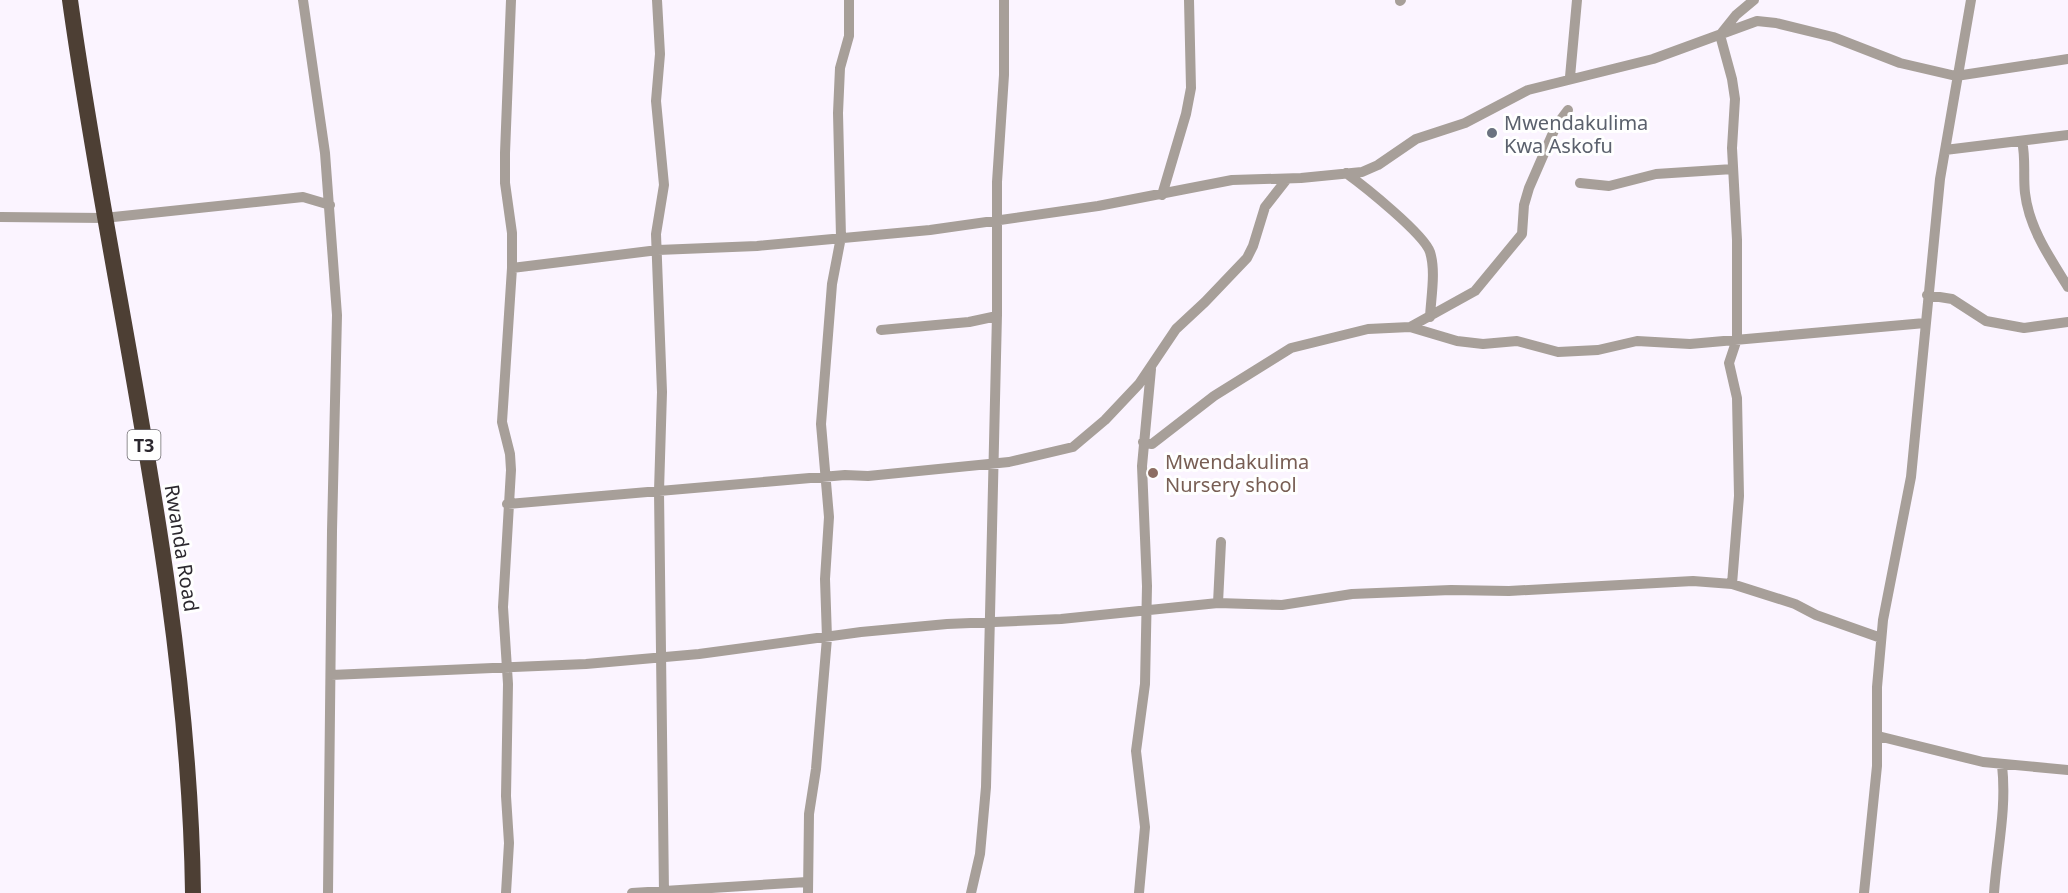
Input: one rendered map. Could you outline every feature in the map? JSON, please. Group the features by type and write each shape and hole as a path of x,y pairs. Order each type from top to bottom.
{"highway":[{"name":"Rwanda Road","path":"70,0 104,218 179,662 188,752 193,893"}],"street":[{"path":"303,0 325,153 337,315 328,893"},
{"path":"506,893 507,667 503,607 510,454 502,423 512,268 512,233 505,183 511,0"},
{"path":"657,0 660,54 656,101 664,185 656,223 662,417 659,491 664,892"},
{"path":"632,893 808,887 809,814 816,769 827,638 827,478 822,418 832,284 841,237 838,113 840,68 849,29 849,0"},
{"path":"971,893 980,854 984,822 997,316 996,219 1004,75 1004,0"},
{"path":"1162,195 1186,114 1191,88 1189,0"},
{"path":"1570,77 1577,0"},
{"path":"1720,35 1736,15 1754,0"},
{"path":"1864,893 1878,736 1877,687 1881,638 1893,560 1911,477 1927,295 1945,150 1971,0"},
{"path":"512,268 658,250 757,246 930,230 1098,206 1232,180 1287,178 1370,169 1416,139 1464,123 1528,90 1570,77 1688,49 1748,23 1767,21 1850,42 1914,68 1956,76 2068,59"},
{"path":"1720,35 1734,90 1733,169 1737,240 1737,339 1730,363 1737,399 1739,496 1732,584"},
{"path":"1410,327 1475,291 1518,242 1522,234 1524,206 1529,188 1553,132 1568,110"},
{"path":"1945,150 2068,135"},
{"path":"2022,141 2026,164 2025,192 2037,234 2068,287"},
{"path":"1580,183 1609,186 1656,174 1733,169"},
{"path":"1346,173 1417,234 1429,248 1431,256 1430,317"},
{"path":"507,504 868,476 993,463 1073,447 1105,420 1139,384 1176,329 1247,258 1265,207 1287,178"},
{"path":"0,217 104,218 303,196 330,204"},
{"path":"1927,295 1952,299 1986,321 2024,328 2068,322"},
{"path":"881,330 969,322 997,316"},
{"path":"1143,442 1152,444 1214,396 1291,348 1358,330 1410,327 1457,341 1483,344 1516,342 1558,352 1598,350 1637,341 1689,344 1926,323"},
{"path":"1139,893 1145,827 1136,752 1145,684 1143,442 1151,366"},
{"path":"1218,603 1221,542"},
{"path":"331,675 392,674 662,657 947,624 1146,611 1218,603 1282,604 1352,594 1451,590 1509,591 1693,581 1732,584 1795,604 1816,615 1881,638"},
{"path":"1878,736 2002,765 2068,770"},
{"path":"1994,893 2003,825 2005,789 2002,765"}],"place":[{"name":"Mwendakulima Kwa Askofu","path":"1492,133"},
{"name":"Mwendakulima Nursery shool","path":"1153,473"}]}
